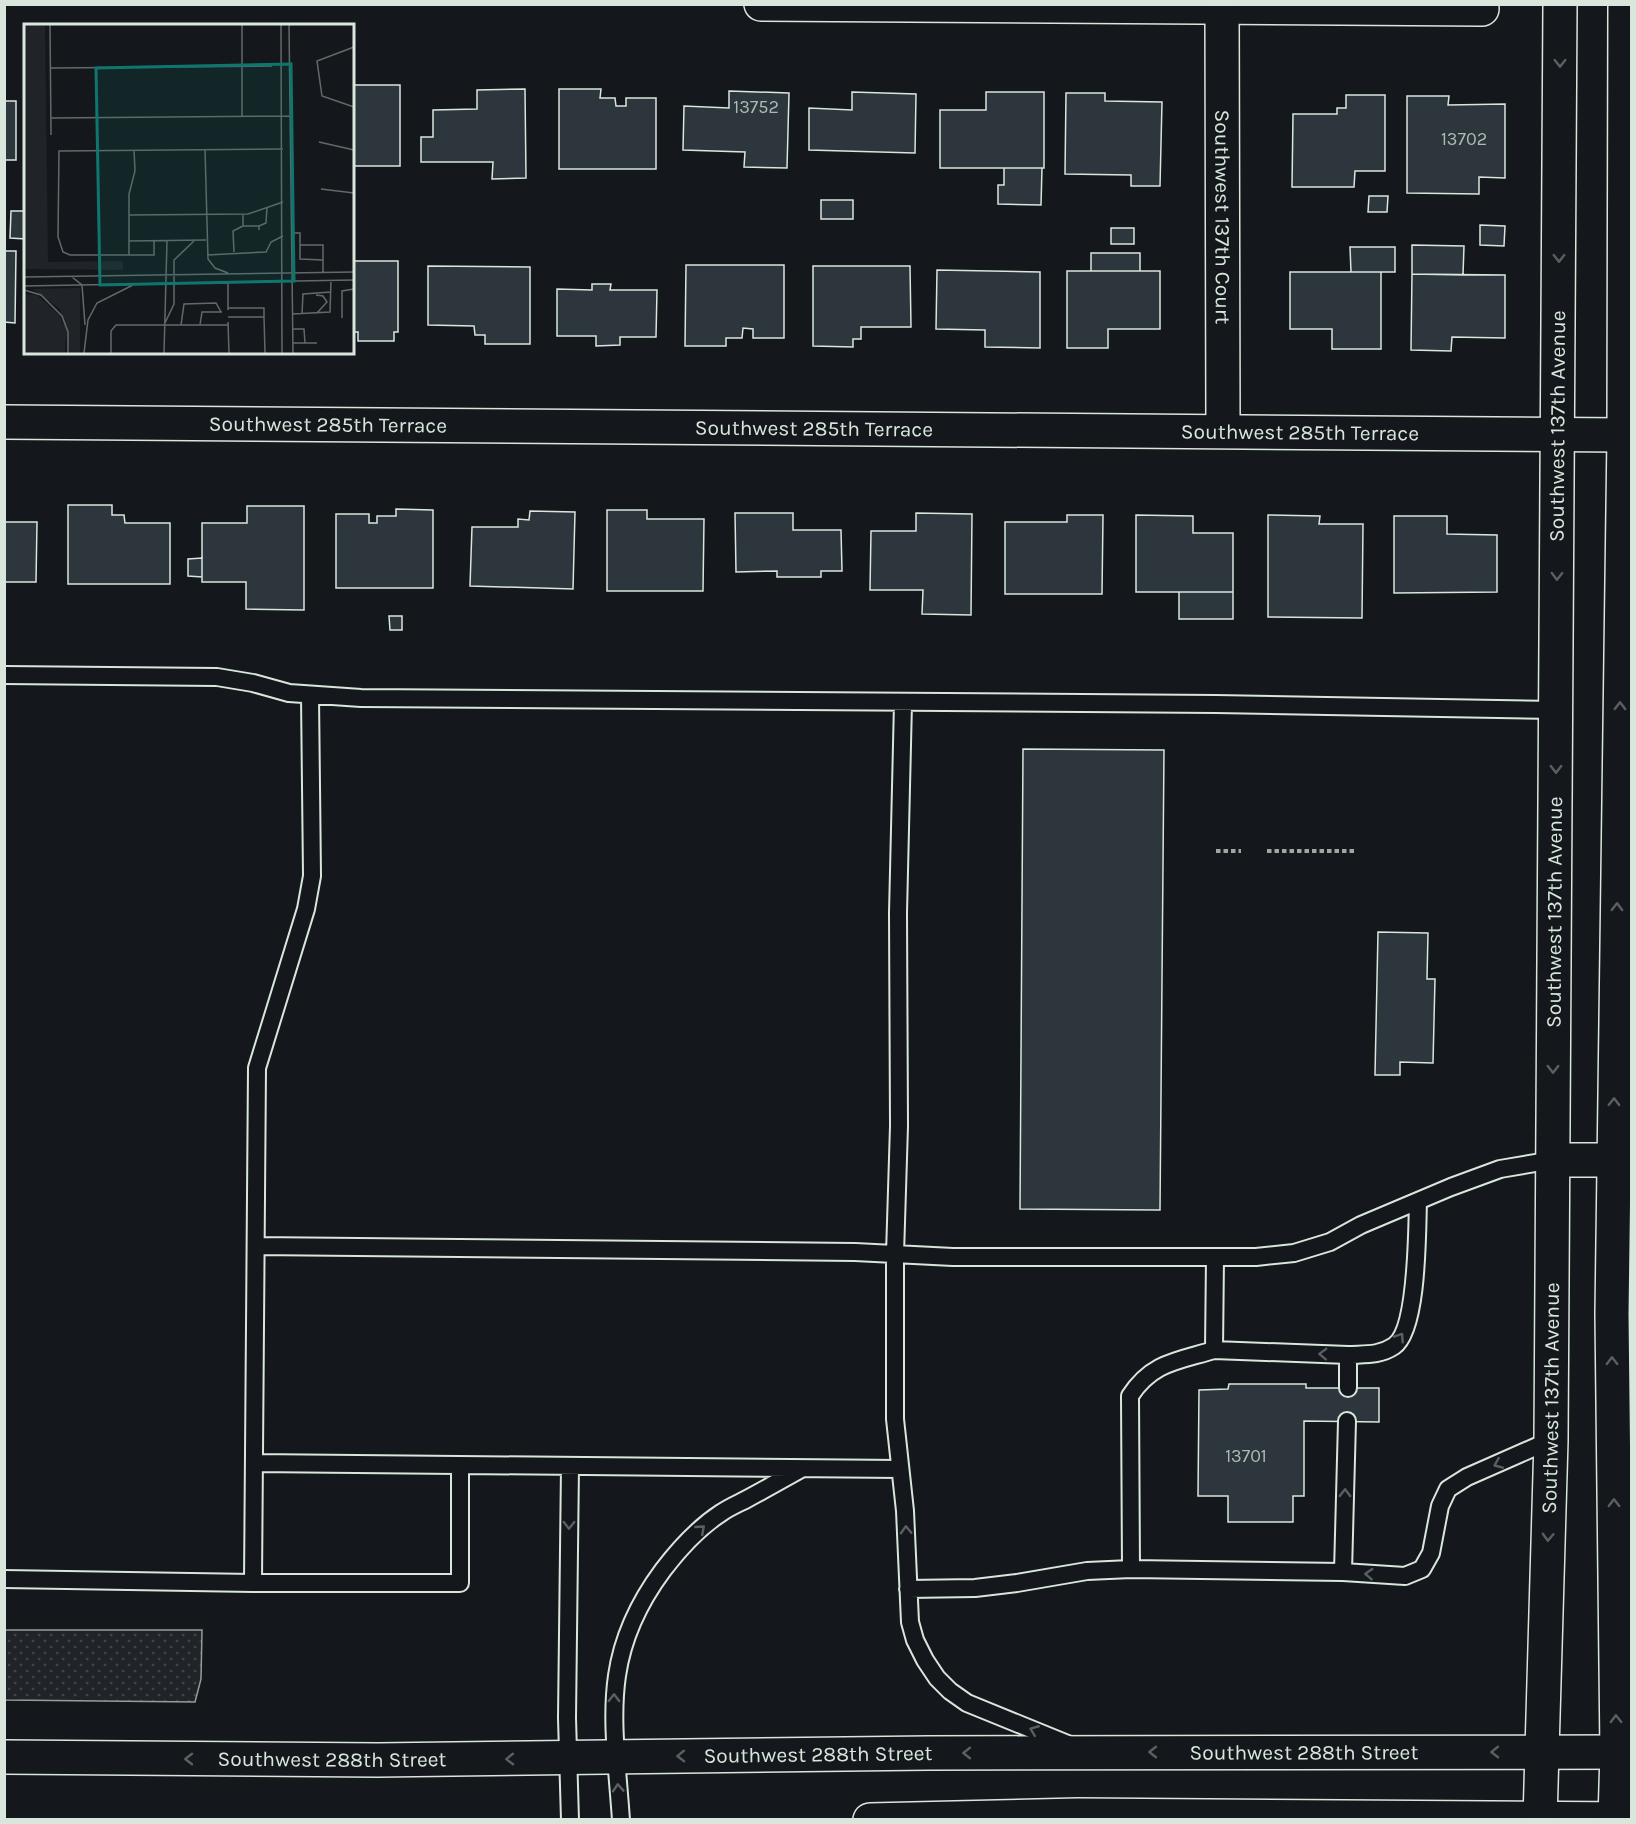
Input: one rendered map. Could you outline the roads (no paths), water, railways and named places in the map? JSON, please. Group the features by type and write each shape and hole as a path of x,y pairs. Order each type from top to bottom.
{"main road":[{"path":"761,4 1482,9"},
{"name":"Southwest 137th Avenue","path":"1540,1818 1551,1440 1560,4"},
{"path":"1615,1819 1624,1752 1622,1420 1613,1160 1624,435 1625,4"},
{"name":"Southwest 137th Court","path":"1222,6 1223,430"},
{"name":"Southwest 285th Terrace","path":"4,422 1624,435"},
{"path":"1553,1160 1613,1160"},
{"name":"Southwest 288th Street","path":"4,1757 378,1760 1089,1752 1624,1752"},
{"path":"870,1820 1078,1817 1632,1819"}],"lane":[{"path":"4,675 217,677 253,683 289,693 361,698 1205,704 1556,710"},
{"path":"253,1583 257,1068 306,909 312,876 310,696"},
{"path":"903,703 898,913 899,1125 895,1254 895,1419 905,1511 910,1622 915,1640 937,1678 950,1691 967,1703 1089,1752"},
{"path":"256,1246 895,1254 953,1257 1256,1257 1294,1253 1330,1242 1361,1225 1500,1169 1553,1160"},
{"path":"1131,1569 1130,1396 1140,1381 1158,1367 1214,1350 1348,1355 1378,1354 1396,1345 1406,1329 1415,1268 1418,1201"},
{"path":"1214,1350 1215,1258"},
{"path":"1348,1355 1348,1388"},
{"path":"1343,1572 1347,1421"},
{"path":"908,1589 975,1588 1087,1571 1131,1569 1343,1572 1405,1576 1422,1569 1431,1553 1440,1506 1448,1489 1467,1477 1551,1440"},
{"path":"254,1463 900,1469"},
{"path":"4,1579 253,1583 460,1583 460,1465"},
{"path":"570,1467 568,1757 570,1820"},
{"path":"621,1820 613,1719 616,1671 630,1626 653,1584 686,1542 721,1512 802,1468"}]}
